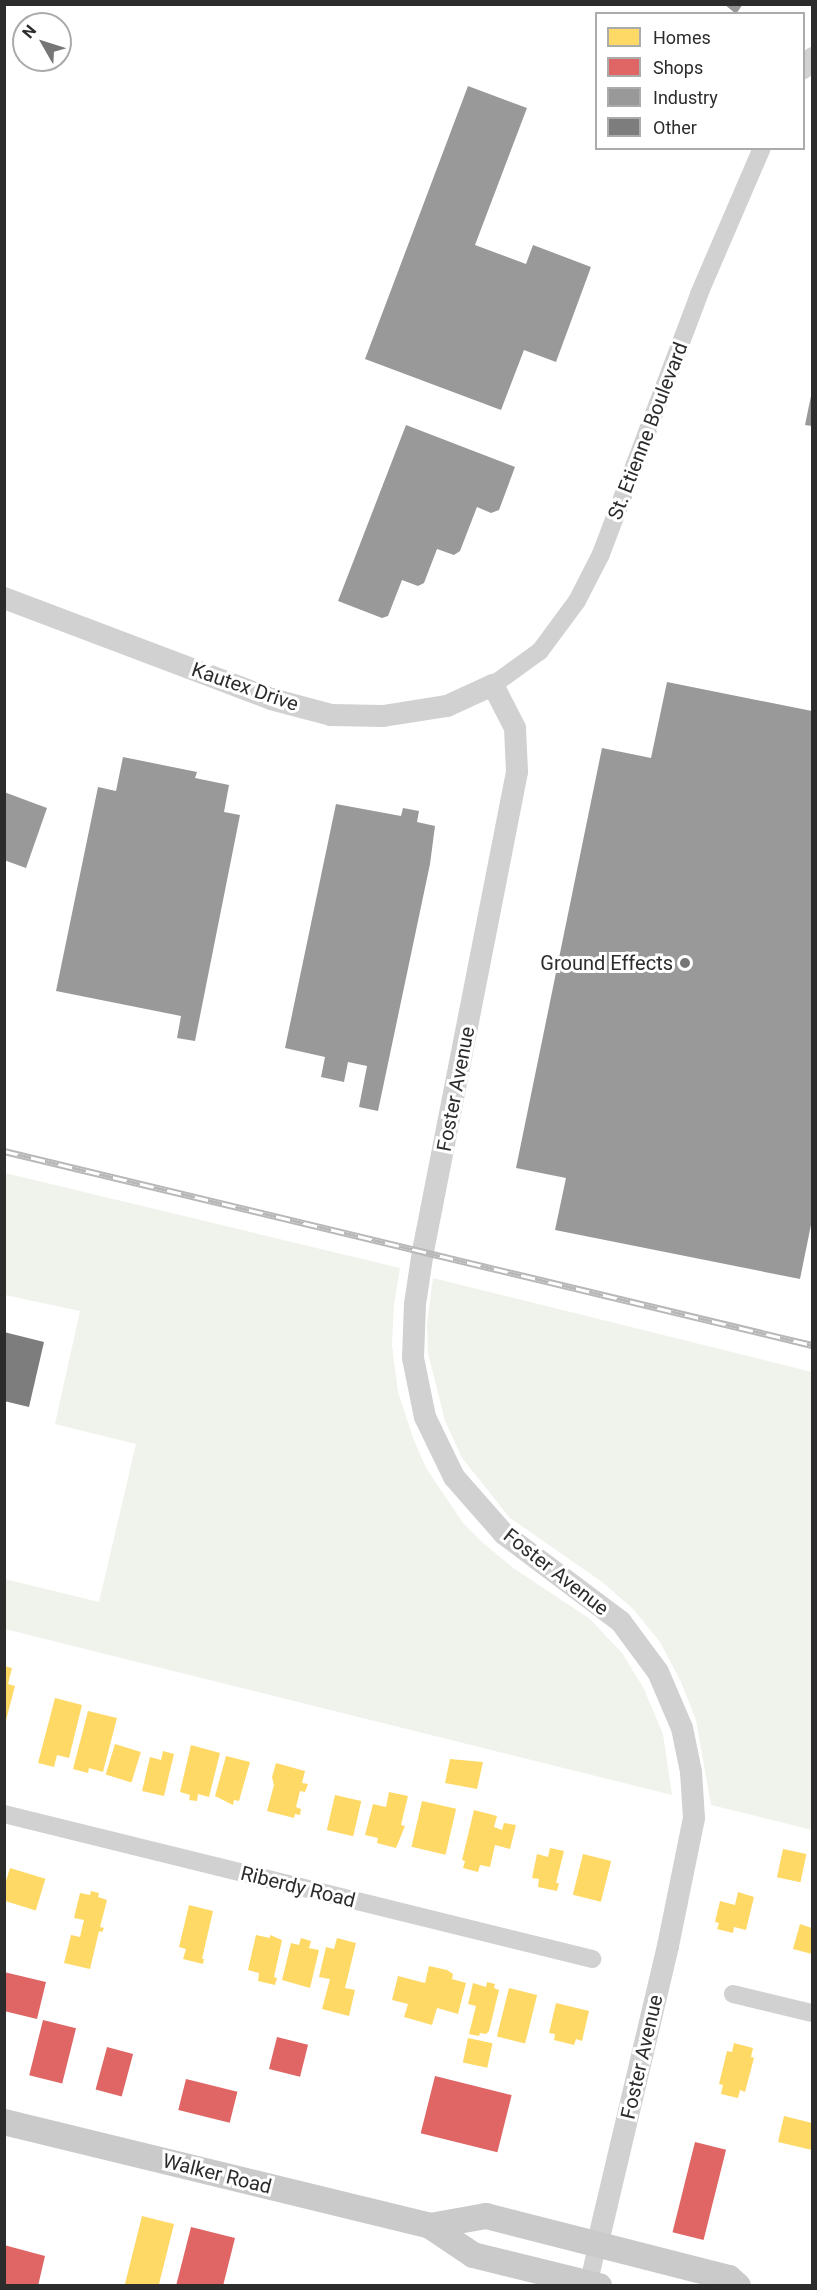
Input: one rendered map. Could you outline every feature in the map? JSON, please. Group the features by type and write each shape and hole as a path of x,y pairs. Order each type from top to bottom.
{"main road":[{"name":"Walker Road","path":"4,2122 430,2226 472,2255 592,2285"},
{"name":"Walker Road","path":"430,2226 486,2216 598,2242 729,2278 738,2286"}],"street":[{"name":"St. Etienne Boulevard","path":"493,686 540,651 578,601 601,554 699,294 761,150"},
{"name":"Kautex Drive","path":"4,598 271,699 331,715 383,716 447,706 493,686"},
{"name":"Foster Avenue","path":"493,686 516,728 517,772 423,1251 415,1304 413,1358 425,1417 454,1477 504,1534 621,1622 658,1672 682,1728 691,1772 693,1818 670,1935 598,2242 592,2285"},
{"name":"Riberdy Road","path":"4,1814 592,1959"},
{"path":"733,1994 813,2013"}],"shaded area":[{"path":"5,1173 400,1268 394,1305 392,1345 398,1392 413,1438 426,1468 463,1523 482,1542 512,1567 590,1619 622,1653 643,1687 663,1734 672,1795 5,1629 5,1579 99,1602 136,1444 55,1424 80,1311 5,1295"},
{"path":"433,1278 812,1372 812,1830 711,1805 696,1720 681,1682 660,1642 633,1609 602,1582 510,1518 462,1458 445,1421 428,1353 427,1324"}],"building: Homes":[{"path":"4,1666 12,1668 8,1684 15,1686 5,1724"},
{"path":"55,1698 82,1705 69,1758 57,1755 54,1767 38,1763"},
{"path":"88,1711 117,1718 103,1772 89,1768 88,1773 73,1769"},
{"path":"115,1744 141,1752 131,1782 106,1775"},
{"path":"191,1745 220,1753 209,1797 198,1794 197,1801 189,1800 190,1795 180,1792"},
{"path":"163,1751 174,1754 164,1796 142,1791 150,1757 161,1760"},
{"path":"226,1756 250,1762 239,1801 234,1800 233,1805 215,1796"},
{"path":"450,1759 483,1762 477,1789 445,1783"},
{"path":"276,1763 305,1771 302,1783 308,1784 305,1792 300,1791 296,1807 301,1809 300,1815 295,1814 294,1818 267,1811 274,1785 272,1777"},
{"path":"389,1792 408,1796 401,1825 405,1826 396,1848 377,1843 378,1838 365,1835 373,1804 386,1807"},
{"path":"335,1795 361,1801 353,1836 327,1830"},
{"path":"422,1801 456,1809 446,1855 411,1847"},
{"path":"474,1810 497,1816 494,1827 502,1830 504,1823 516,1825 510,1849 495,1845 490,1867 480,1865 478,1872 463,1868 465,1861 462,1860"},
{"path":"550,1848 564,1851 556,1883 559,1883 557,1891 538,1887 539,1879 532,1878 537,1854 548,1857"},
{"path":"783,1849 806,1854 800,1882 777,1877"},
{"path":"583,1854 611,1861 601,1902 573,1895"},
{"path":"10,1868 45,1879 36,1910 4,1901 4,1888"},
{"path":"91,1891 99,1893 98,1897 107,1900 100,1927 104,1928 102,1932 99,1931 90,1969 64,1963 71,1935 80,1937 84,1920 74,1918 80,1893 90,1895"},
{"path":"738,1892 754,1897 746,1930 734,1927 733,1933 717,1929 719,1923 715,1922 720,1901 735,1905"},
{"path":"189,1905 213,1911 202,1959 204,1959 203,1964 183,1959 186,1949 179,1947"},
{"path":"800,1924 812,1928 812,1954 793,1949"},
{"path":"256,1935 270,1938 270,1935 282,1940 274,1977 277,1978 275,1985 258,1981 259,1973 248,1970"},
{"path":"301,1938 311,1941 309,1948 319,1950 310,1988 282,1980 291,1943 299,1945"},
{"path":"337,1938 356,1943 345,1988 355,1990 349,2016 322,2009 330,1979 319,1977 326,1947 334,1949"},
{"path":"429,1966 447,1970 453,1974 452,1979 466,1983 458,2014 437,2008 432,2025 404,2017 408,2004 392,2000 398,1976 425,1983"},
{"path":"487,1982 495,1984 494,1988 499,1990 489,2031 486,2034 480,2033 479,2036 469,2034 476,2006 468,2004 473,1983 486,1987"},
{"path":"509,1988 537,1995 525,2044 497,2037"},
{"path":"556,2003 589,2011 582,2041 576,2039 574,2045 554,2040 555,2034 549,2033"},
{"path":"468,2038 492,2043 487,2068 463,2062"},
{"path":"734,2043 753,2048 751,2057 754,2058 745,2092 740,2090 738,2098 721,2094 723,2085 719,2084 727,2051 732,2052"},
{"path":"784,2116 812,2123 812,2150 778,2142"},
{"path":"142,2216 174,2224 159,2286 125,2286"}],"building: Shops":[{"path":"4,1972 46,1982 37,2019 4,2011"},
{"path":"43,2020 76,2028 62,2084 29,2075"},
{"path":"277,2037 308,2045 300,2077 269,2069"},
{"path":"107,2047 133,2054 122,2096 96,2090"},
{"path":"435,2076 512,2095 497,2152 421,2133"},
{"path":"186,2079 237,2092 230,2123 178,2110"},
{"path":"695,2142 726,2150 704,2240 673,2232"},
{"path":"191,2227 235,2238 223,2286 176,2286"},
{"path":"4,2245 45,2256 38,2286 4,2284"}],"building: Industry":[{"path":"724,4 743,4 737,12 734,12"},
{"path":"468,86 527,108 475,245 526,264 533,245 591,267 556,362 524,350 501,410 365,359"},
{"path":"812,391 812,426 805,425"},
{"path":"406,425 515,467 499,510 491,513 477,507 460,551 454,555 437,549 424,583 418,586 402,580 388,616 382,618 338,601"},
{"name":"Ground Effects","path":"667,682 812,711 812,1220 800,1279 555,1230 566,1178 516,1168 602,748 651,758"},
{"path":"123,757 197,772 195,778 229,785 224,812 240,815 195,1041 177,1038 181,1016 56,991 98,787 116,791"},
{"path":"4,792 47,808 26,868 4,860"},
{"path":"336,804 401,816 403,808 419,811 417,822 435,826 430,864 378,1111 359,1107 367,1066 348,1062 344,1082 321,1077 325,1057 285,1048"}],"building: Other":[{"path":"4,1332 44,1342 29,1407 4,1401"}],"railway":[{"path":"4,1151 812,1345"}],"place":[{"name":"Ground Effects","path":"685,963"}]}
